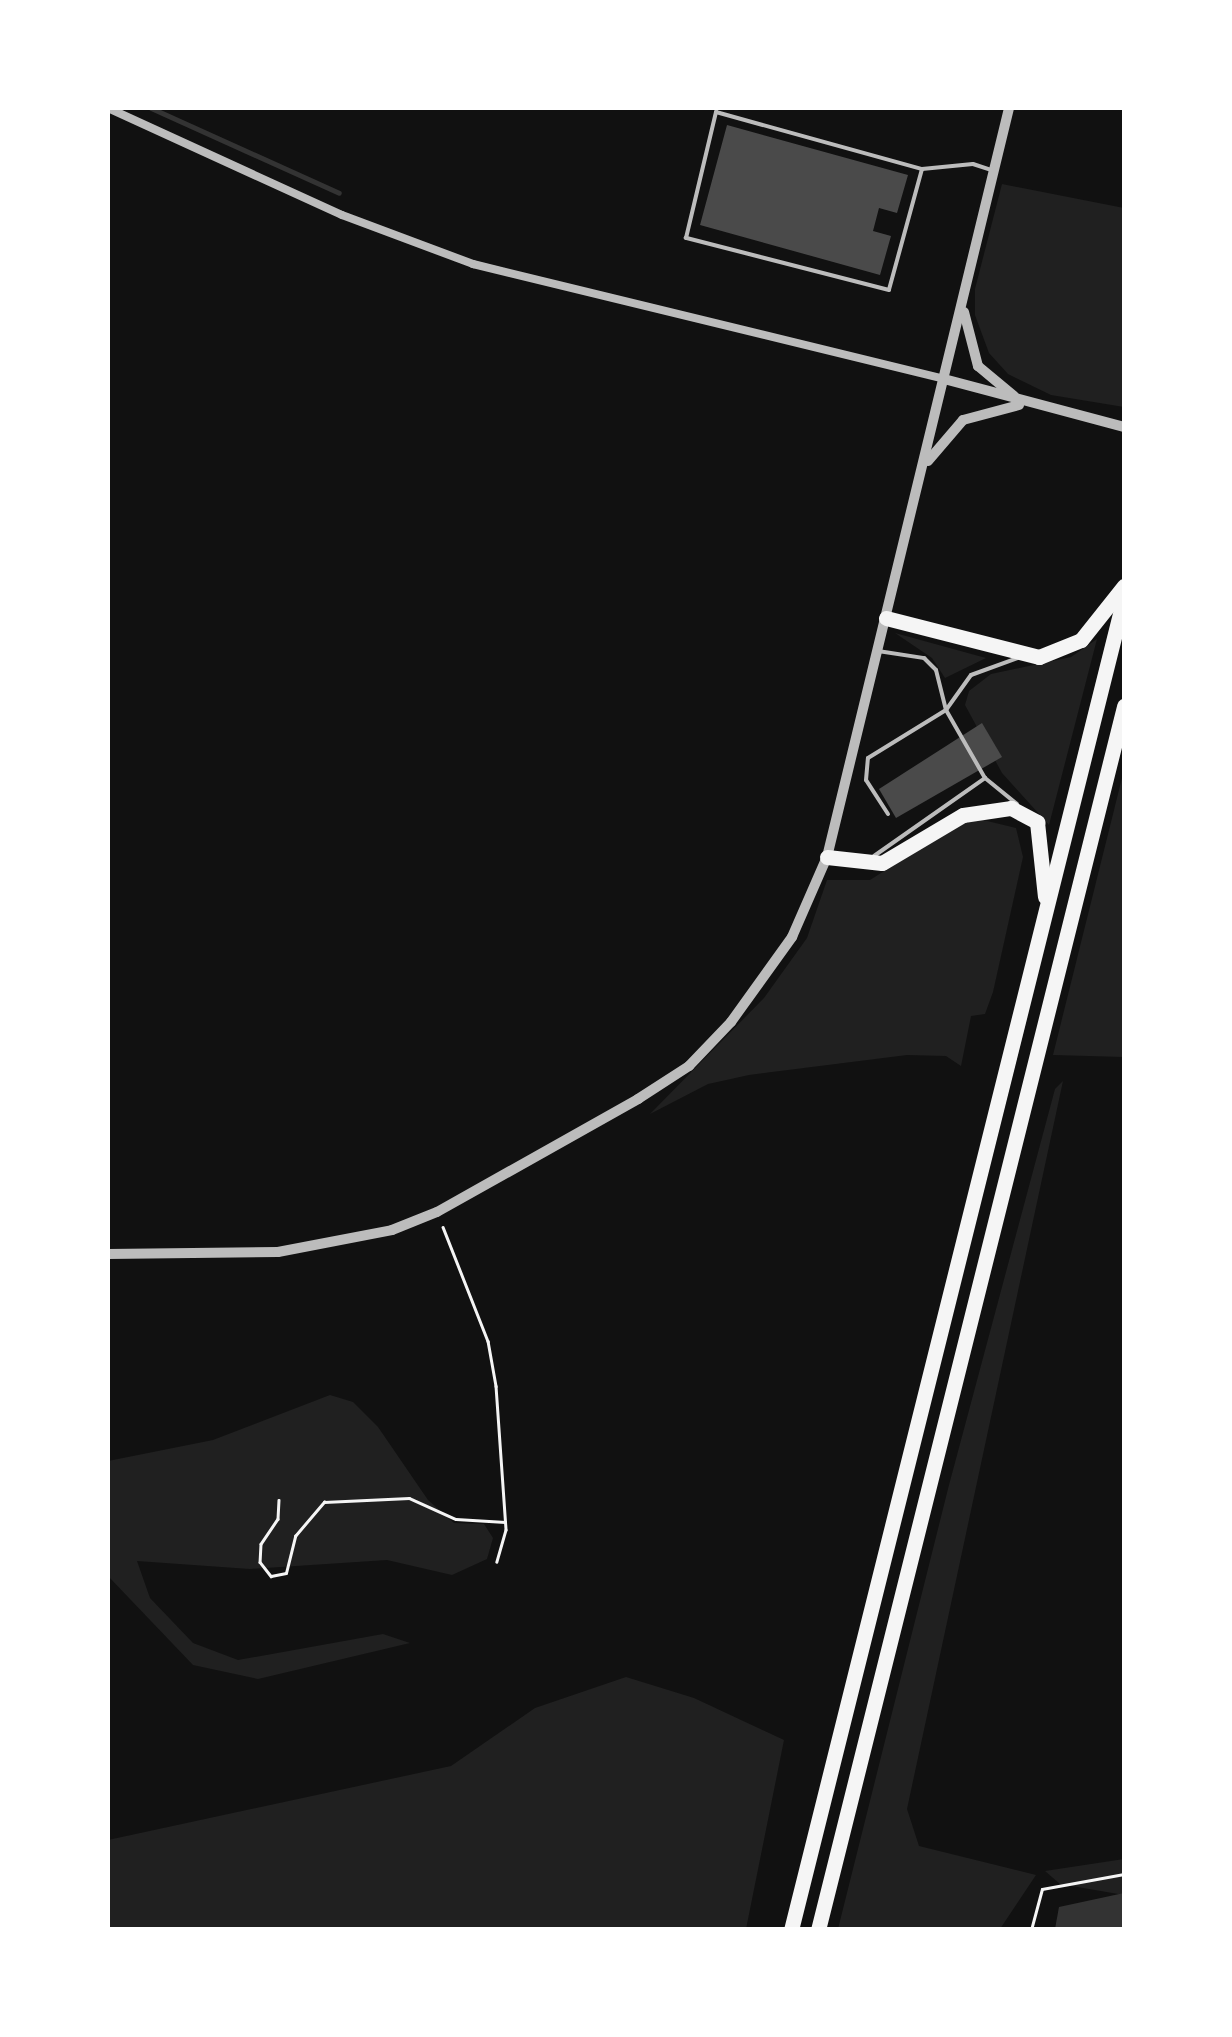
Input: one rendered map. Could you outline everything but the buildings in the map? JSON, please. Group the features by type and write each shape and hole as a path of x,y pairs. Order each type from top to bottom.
{"highway":[{"path":"886,618 1023,656 1052,655 1081,640 1124,586"},
{"path":"791,1930 1124,597"},
{"path":"818,1930 1124,712"},
{"path":"827,857 858,863 893,858 963,815 999,807 1023,810 1037,822 1042,838 1046,910"}],"street":[{"path":"108,108 342,215 472,264 1124,427"},
{"path":"108,1254 278,1252 392,1230 437,1212 689,1066 731,1022 792,937 827,857 1010,108"},
{"path":"963,302 978,366 1028,404"},
{"path":"921,475 962,420 1028,404"}],"lane":[{"path":"922,169 889,290 686,238 716,112 922,169 973,164 994,171"},
{"path":"878,651 924,658 942,682 946,710 985,778 1023,810"},
{"path":"888,814 866,780 868,758 946,710 971,675 1023,656"},
{"path":"858,863 985,778"}],"path":[{"path":"437,1212 488,1341 505,1522 497,1562"},
{"path":"279,1500 278,1520 261,1544 260,1562 271,1576 286,1573 295,1536 324,1502 409,1498 456,1519 505,1522"},
{"path":"1031,1930 1042,1888 1124,1874"}],"shaded area":[{"path":"1002,184 1124,208 1124,407 1051,395 1008,374 989,353 975,315 975,289"},
{"path":"895,633 986,658 945,678 932,658"},
{"path":"1097,639 1049,825 1002,773 965,705 969,691 991,674 1071,657"},
{"path":"1124,770 1124,1057 1053,1055"},
{"path":"979,819 1016,828 1023,857 993,992 985,1014 971,1016 961,1066 946,1056 907,1055 749,1075 708,1084 650,1114 764,998 807,938 827,880 870,880 955,826"},
{"path":"1063,1081 907,1809 919,1846 1036,1875 1000,1929 838,1929 949,1485 1055,1089"},
{"path":"330,1395 353,1402 378,1427 428,1500 454,1523 484,1524 493,1538 487,1559 452,1575 387,1560 250,1569 137,1561 150,1598 193,1643 238,1660 383,1634 410,1643 258,1679 193,1665 108,1576 108,1461 213,1440"},
{"path":"626,1677 694,1698 784,1740 746,1929 108,1929 108,1840 451,1766 535,1708"},
{"path":"1124,1859 1124,1895 1060,1884 1045,1871"},
{"path":"1124,1893 1124,1929 1055,1929 1059,1907"}],"waterway":[{"path":"151,108 339,193"}]}
